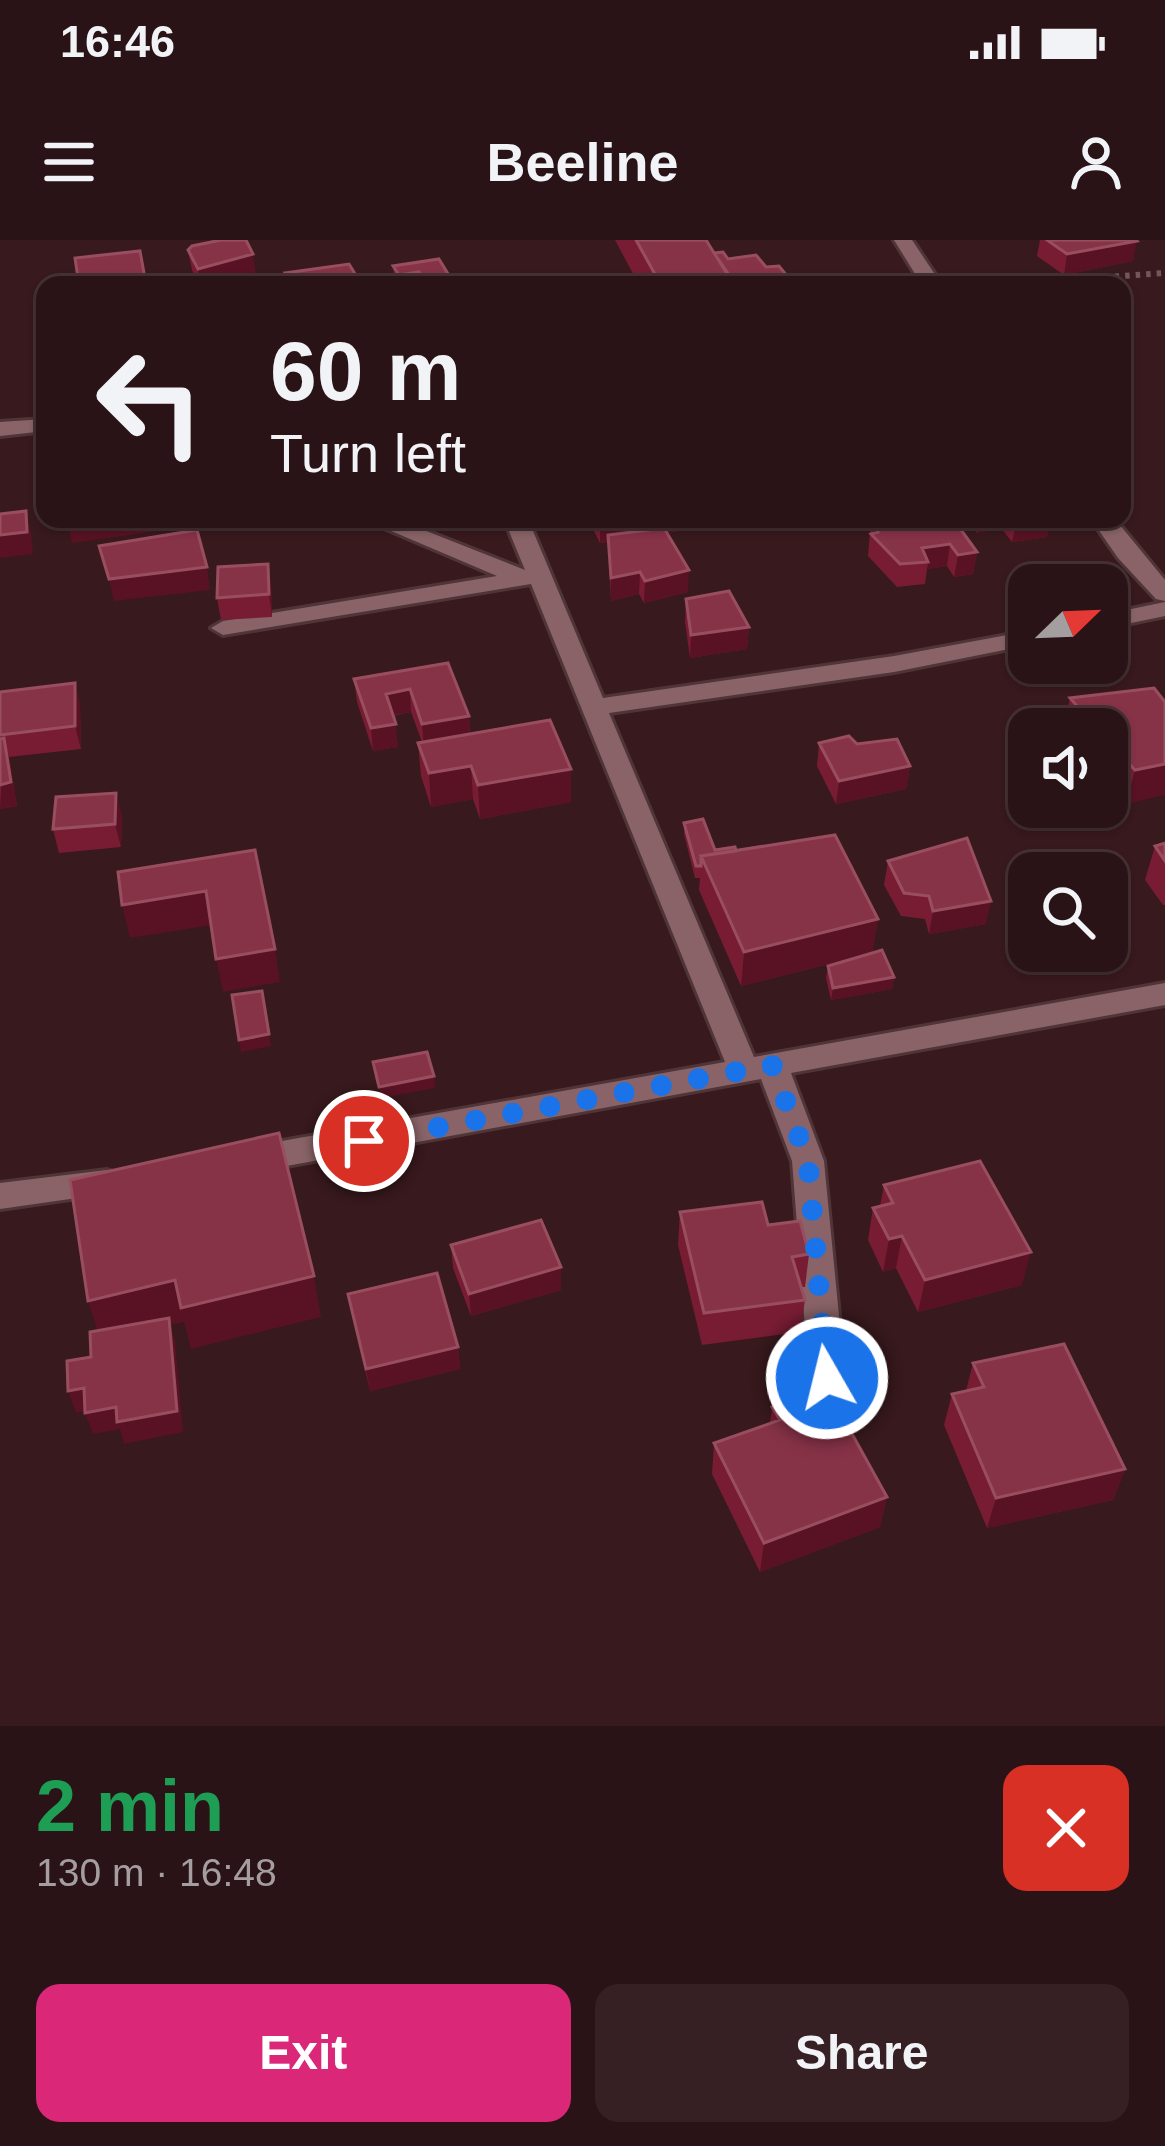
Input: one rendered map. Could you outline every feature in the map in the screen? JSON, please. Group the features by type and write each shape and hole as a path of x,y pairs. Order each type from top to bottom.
{"street":[{"path":"903,240 926,276"},
{"path":"0,429 36,426"},
{"path":"398,528 535,582"},
{"path":"519,528 535,582 591,708 758,1068 808,1161 827,1378"},
{"path":"1109,528 1165,594"},
{"path":"223,628 535,582"},
{"path":"1128,617 1165,609"},
{"path":"591,708 894,664 1008,642"},
{"path":"222,1165 1165,994"},
{"path":"0,1196 134,1179"}],"path":[{"path":"1121,276 1165,273"}],"building":[{"path":"221,240 246,240 253,254 198,269 188,250"},
{"path":"636,240 706,240 728,276 656,276"},
{"path":"1047,240 1136,240 1137,241 1067,254"},
{"path":"140,251 145,276 78,276 75,258"},
{"path":"723,252 728,259 756,255 766,267 779,266 787,276 730,276 714,253"},
{"path":"439,259 449,276 399,275 393,266"},
{"path":"349,264 356,276 286,276"},
{"path":"26,511 27,532 0,535 0,514"},
{"path":"664,528 689,570 645,581 640,572 611,578 608,535"},
{"path":"876,528 960,528 977,552 958,555 950,544 922,548 928,562 900,564 871,534 878,532"},
{"path":"197,530 207,567 109,579 99,546"},
{"path":"268,564 269,594 217,598 218,567"},
{"path":"729,591 749,627 691,635 686,599"},
{"path":"448,663 469,716 422,724 410,689 386,694 396,724 371,728 354,679"},
{"path":"75,683 75,726 0,735 0,692"},
{"path":"1154,688 1165,702 1165,764 1135,770 1128,762 1128,708 1079,708 1070,698"},
{"path":"550,720 571,769 478,785 471,766 429,773 418,743"},
{"path":"849,736 857,744 897,739 910,766 839,781 819,743"},
{"path":"4,738 11,782 0,785 0,739"},
{"path":"116,793 115,824 53,829 56,797"},
{"path":"703,819 715,850 735,847 736,851 701,856 701,866 696,866 684,823"},
{"path":"835,835 878,919 744,952 701,856"},
{"path":"967,838 991,901 933,911 929,896 904,893 888,861"},
{"path":"255,850 275,949 216,959 206,891 122,905 118,872"},
{"path":"882,950 894,977 833,988 828,966"},
{"path":"262,991 269,1034 239,1040 232,995"},
{"path":"427,1052 434,1076 379,1087 373,1062"},
{"path":"279,1133 314,1276 181,1308 175,1280 88,1301 70,1180"},
{"path":"980,1161 1031,1252 925,1280 902,1236 889,1239 873,1208 893,1203 884,1185"},
{"path":"762,1202 768,1225 800,1221 809,1254 792,1257 805,1300 704,1313 680,1212"},
{"path":"541,1220 561,1267 469,1294 451,1245"},
{"path":"437,1273 458,1347 366,1369 348,1294"},
{"path":"169,1318 177,1411 117,1422 116,1407 85,1413 84,1388 68,1391 67,1361 91,1357 90,1332"},
{"path":"1064,1344 1125,1469 996,1498 952,1394 984,1387 973,1363"},
{"path":"817,1391 831,1418 841,1414 887,1497 764,1543 714,1443 780,1420 772,1407"}],"route":[{"path":"364,1141 546,1103 772,1065 808,1161 827,1378"}]}
